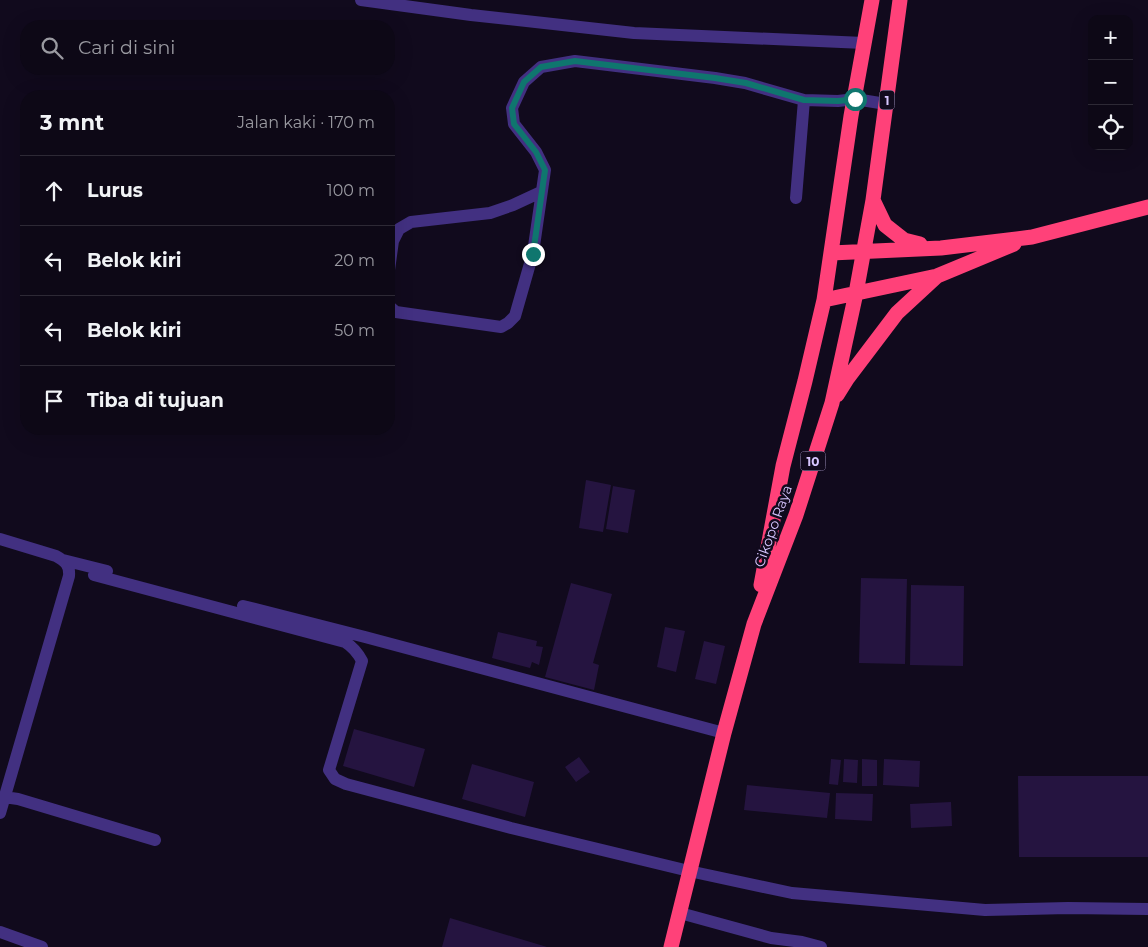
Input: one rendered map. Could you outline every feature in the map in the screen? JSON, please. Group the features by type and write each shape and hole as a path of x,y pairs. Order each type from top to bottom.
{"highway":[{"name":"Cikopo Raya","path":"671,947 724,733 754,624 783,466 824,300 851,116 872,0"},
{"name":"1","path":"873,200 900,0"},
{"path":"873,200 885,225 904,240 941,248"},
{"name":"10","path":"856,293 873,200"},
{"path":"831,253 941,248 1032,237 1148,207"},
{"path":"824,300 937,276 1032,237"},
{"path":"832,403 897,313 937,276"},
{"name":"Cikopo Raya","path":"754,624 796,515 832,403 856,293"}],"street":[{"path":"361,0 634,33 864,43"},
{"path":"395,311 501,327 515,316 533,254 545,170 536,152 514,124 512,108 524,82 541,67 575,61 746,83 804,100 838,101 855,99 886,104"},
{"path":"796,198 804,100"},
{"path":"395,236 400,229 411,222 490,213 541,192"},
{"path":"0,539 56,556 63,560 365,637 724,733"},
{"path":"0,813 69,576 70,570 63,560"},
{"path":"94,576 345,642 352,647 359,654 362,661 329,770 335,779 346,784 501,825 689,871 792,893 975,910 1148,909"},
{"path":"4,798 18,799 155,840"},
{"path":"680,913 771,938 802,942 821,947"},
{"path":"0,932 42,947"}],"building":[{"path":"586,480 611,485 603,532 579,528"},
{"path":"613,486 635,490 628,533 606,529"},
{"path":"861,578 907,579 905,664 859,663"},
{"path":"571,583 612,594 593,663 599,665 594,690 545,677"},
{"path":"911,585 964,586 963,666 910,665"},
{"path":"665,627 685,631 676,672 657,667"},
{"path":"498,632 537,641 536,646 543,647 539,665 532,662 530,668 492,658"},
{"path":"704,641 725,646 716,684 695,679"},
{"path":"354,729 425,749 414,787 343,766"},
{"path":"579,757 590,772 576,782 565,767"},
{"path":"831,759 841,760 838,785 829,784"},
{"path":"844,759 858,760 857,783 843,782"},
{"path":"862,759 877,760 877,786 862,786"},
{"path":"884,759 920,761 919,787 883,785"},
{"path":"472,764 534,782 525,817 462,799"},
{"path":"1018,776 1148,776 1148,857 1019,857"},
{"path":"747,785 830,793 827,818 744,810"},
{"path":"836,793 873,794 872,821 835,819"},
{"path":"951,802 952,826 911,828 910,804"},
{"path":"450,918 547,947 442,947"}],"route":[{"path":"533,254 545,170 536,152 514,124 512,108 524,82 541,67 575,61 746,83 804,100 838,101 855,99"}]}
